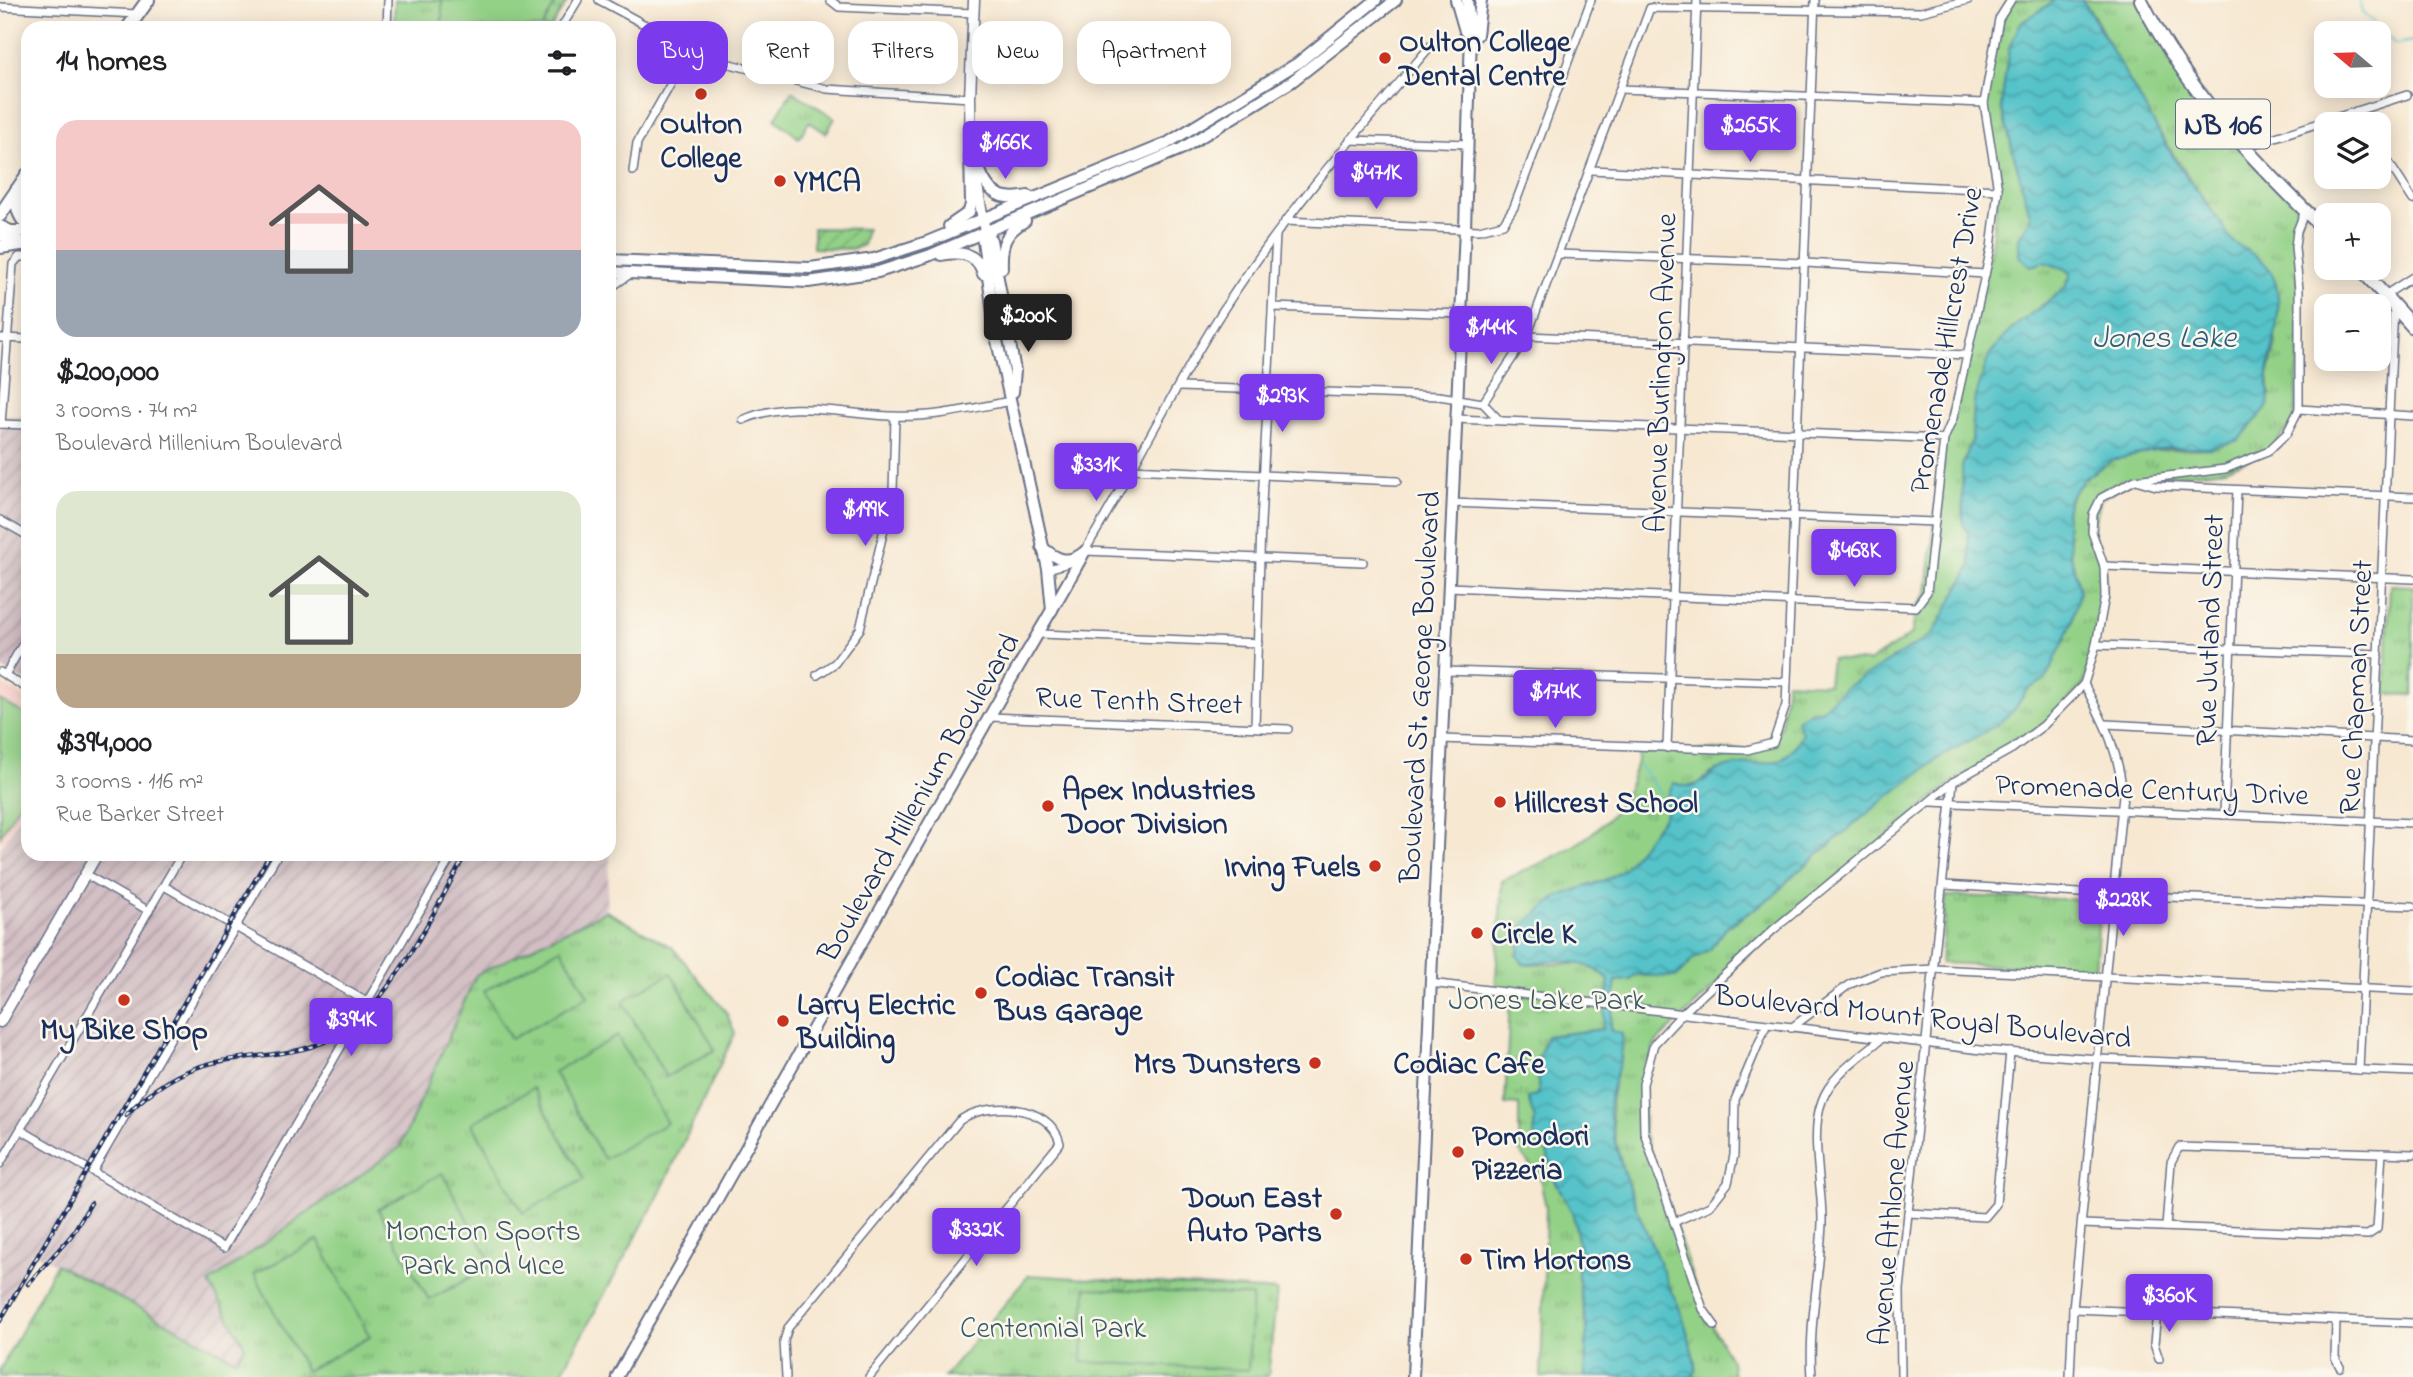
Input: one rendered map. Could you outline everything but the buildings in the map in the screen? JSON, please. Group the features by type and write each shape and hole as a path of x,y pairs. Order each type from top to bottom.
{"main road":[{"path":"133,21 148,0"},
{"path":"901,265 984,231 1166,144 1289,69 1347,26 1374,0"},
{"path":"1456,0 1465,28 1469,97"},
{"name":"Boulevard St. George Boulevard","path":"1413,1377 1465,229 1471,26 1467,0"},
{"path":"1469,97 1480,0"},
{"name":"NB 106","path":"2141,0 2177,66 2204,103 2314,220"},
{"path":"616,260 810,268 874,259 897,252 1181,149 1292,82 1396,1"},
{"path":"970,146 987,186 998,196 1014,199 1056,195"},
{"path":"897,252 960,221 969,212 970,146"},
{"path":"0,215 21,184"},
{"path":"18,189 21,215"},
{"path":"998,310 1001,247 1007,235 1056,195"},
{"path":"0,226 11,231 21,231"},
{"name":"Boulevard Millenium Boulevard","path":"617,1377 989,717 1052,613 1048,569 1012,401 998,310 983,241 984,231"},
{"path":"0,234 21,240"},
{"path":"0,247 21,243"},
{"path":"616,272 808,282 878,272 956,252 969,255 981,264 998,310"},
{"path":"2371,280 2384,294"},
{"path":"2391,302 2413,327"},
{"path":"1042,546 1062,560 1072,559 1085,551"},
{"path":"1052,613 1085,551"}],"street":[{"path":"387,21 388,0"},
{"path":"565,21 578,0"},
{"path":"599,0 637,22"},
{"path":"830,0 839,6 974,13"},
{"path":"891,10 892,0"},
{"path":"974,0 970,146 984,231"},
{"path":"1285,221 1465,229 1498,226 1512,212 1591,0"},
{"name":"Avenue Burlington Avenue","path":"1667,748 1697,0"},
{"path":"1441,739 1747,750 1773,743 1786,705 1796,433 1803,349 1810,180 1815,0"},
{"path":"1927,10 1928,0"},
{"path":"1483,403 1527,336 1650,8 1814,12 1927,10 1968,0"},
{"name":"Promenade Hillcrest Drive","path":"1791,599 1916,607 1927,592 1944,439 1985,274 1998,190 1984,103 1998,19 2011,0"},
{"path":"0,7 138,15"},
{"path":"1048,569 1068,565 1085,551 1225,308 1285,221 1440,35"},
{"path":"728,62 827,89 970,98"},
{"path":"633,171 636,143 670,84"},
{"path":"1620,89 1984,103"},
{"path":"2244,147 2407,95"},
{"path":"1350,140 1468,144"},
{"path":"2391,166 2413,200"},
{"path":"1591,170 1998,190"},
{"path":"1715,1326 1703,1309 1644,1132 1643,1084 1654,1044 1682,1014 1773,930 1953,782 2012,749 2044,726 2084,684 2096,645 2105,596 2104,565 2092,532 2093,514 2101,498 2110,490 2135,480 2202,473 2253,459 2267,452 2287,433 2299,409 2300,323 2295,247 2297,231 2305,211"},
{"path":"1255,727 1276,235"},
{"path":"1558,254 1806,262 1985,274"},
{"path":"21,259 13,264 10,338 1,424 21,425"},
{"path":"616,284 633,273"},
{"path":"2387,294 2413,277"},
{"name":"Rue Chapman Street","path":"2359,1070 2394,306"},
{"path":"1273,307 1461,314"},
{"path":"1527,336 1967,355"},
{"path":"0,338 21,339"},
{"path":"1180,387 1457,399 1483,403 1493,416 1503,421"},
{"path":"743,420 774,410 797,409 895,416 935,414 1012,401"},
{"path":"2299,409 2413,416"},
{"path":"817,675 842,657 860,629 893,492 895,416"},
{"path":"1456,419 1944,439"},
{"path":"1132,469 1396,481"},
{"path":"2135,480 2156,486 2413,497"},
{"name":"Rue Jutland Street","path":"2224,815 2237,489"},
{"path":"1452,503 1935,522"},
{"path":"0,520 21,532"},
{"path":"1085,551 1363,562"},
{"path":"2104,565 2413,579"},
{"path":"1449,587 1791,599"},
{"path":"1041,634 1258,643"},
{"path":"2096,645 2379,654"},
{"path":"21,646 3,673 21,685"},
{"path":"1445,671 1787,682"},
{"path":"2070,1377 2073,1309 2123,795 2119,758 2106,724 2084,684"},
{"name":"Rue Tenth Street","path":"989,717 1287,729"},
{"path":"2106,724 2413,740"},
{"name":"Avenue Athlone Avenue","path":"1901,1377 1900,1290 1953,782"},
{"name":"Promenade Century Drive","path":"1930,802 2413,823"},
{"path":"0,1022 93,861"},
{"path":"1,1160 178,861"},
{"path":"93,1171 274,861"},
{"path":"21,1130 225,1248 449,861"},
{"path":"85,874 149,911"},
{"path":"1944,885 2113,895 2413,906"},
{"path":"164,886 368,1002"},
{"path":"1791,1028 1850,984 1881,972 1934,969 2413,991"},
{"name":"Boulevard Mount Royal Boulevard","path":"1430,983 1927,1045 2098,1059 2413,1072"},
{"path":"1674,1222 1710,1206 1728,1183 1734,1155 1735,1100 1766,1026"},
{"path":"1812,1377 1810,1350 1822,1222 1817,1146 1821,1101 1837,1076 1880,1040"},
{"path":"1908,1213 1972,1219 1985,1217 1996,1204 2010,1052"},
{"path":"786,1377 784,1341 788,1328 959,1121 967,1115 985,1110 1030,1112 1040,1117 1058,1134 1060,1143 869,1376"},
{"path":"2166,1227 2171,1162 2179,1147 2413,1154"},
{"path":"2082,1224 2368,1235 2377,1229 2382,1153"},
{"path":"2073,1309 2413,1323"},
{"path":"2157,1312 2154,1344 2159,1359"},
{"path":"2336,1320 2335,1357 2340,1367"}],"shaded area":[{"path":"0,415 21,416 21,679 0,667"},
{"path":"0,683 21,696 21,811 0,846"},
{"path":"21,814 21,861 610,861 606,911 476,975 400,1147 210,1283 246,1346 236,1361 33,1252 0,1312 0,849"}],"green space":[{"path":"395,0 568,0 555,21 394,21"},
{"path":"442,0 557,0 546,21 442,21"},
{"name":"Jones Lake Park","path":"2011,0 2055,0 2020,24 2009,48 2001,107 2031,218 2019,238 2030,266 2045,262 2068,270 2071,275 2065,288 2010,330 1974,403 1972,440 1962,467 1971,566 1933,634 1845,688 1820,711 1807,713 1798,725 1802,733 1792,750 1780,760 1725,768 1712,773 1699,784 1683,787 1664,817 1623,870 1611,878 1557,897 1520,945 1518,956 1523,964 1588,964 1609,980 1603,1029 1547,1036 1536,1064 1539,1093 1528,1099 1535,1120 1533,1134 1547,1152 1554,1179 1573,1214 1581,1258 1577,1271 1587,1329 1585,1377 1541,1377 1546,1208 1540,1178 1519,1151 1519,1105 1505,1104 1510,996 1495,994 1502,881 1571,847 1608,819 1622,800 1632,778 1639,750 1747,750 1772,743 1781,725 1787,682 1828,684 1831,659 1869,662 1912,634 1916,607 1927,592 1944,439 1953,418 1991,248 1998,190 1984,103 1999,19"},
{"name":"Jones Lake Park","path":"2081,0 2141,0 2177,66 2305,211 2297,231 2300,334 2295,421 2267,452 2225,469 2135,480 2101,498 2092,532 2104,566 2105,596 2084,684 2044,725 1953,782 1773,930 1655,1044 1643,1084 1644,1132 1703,1309 1731,1361 1733,1377 1691,1377 1696,1372 1686,1330 1636,1207 1616,1142 1612,1111 1613,1082 1622,1057 1610,1030 1616,981 1635,975 1677,977 1692,960 1710,949 1727,927 1774,896 1790,878 1882,801 1936,760 2014,710 2027,690 2046,679 2080,591 2070,552 2066,513 2069,498 2086,477 2112,460 2152,451 2210,448 2270,395 2268,376 2276,344 2261,260 2228,239 2224,227 2145,110 2099,25"},
{"path":"792,91 835,118 826,133 809,122 799,138 775,119"},
{"path":"813,228 867,229 863,245 854,249 813,248"},
{"path":"2390,585 2413,586 2413,695 2385,694"},
{"path":"0,700 21,712 21,801 0,836"},
{"path":"1946,896 2100,900 2095,970 1941,963"},
{"name":"Moncton Sports Park and 4Ice","path":"606,911 672,947 726,1012 735,1033 659,1195 559,1377 0,1377 0,1370 56,1264 236,1360 245,1346 209,1283 400,1147 476,975"},
{"path":"561,948 588,996 511,1039 484,991"},
{"path":"671,973 715,1050 666,1077 623,1001"},
{"path":"617,1036 667,1123 604,1159 554,1072"},
{"path":"533,1088 584,1179 523,1213 472,1123"},
{"path":"442,1173 493,1265 429,1300 378,1209"},
{"path":"318,1240 370,1337 306,1371 254,1274"},
{"name":"Centennial Park","path":"1029,1275 1277,1291 1268,1377 944,1377"},
{"path":"1086,1288 1252,1296 1248,1370 1082,1362"}],"water":[{"name":"Jones Lake","path":"2055,0 2081,0 2086,5 2178,165 2232,240 2262,260 2274,277 2278,318 2268,373 2268,406 2239,440 2210,448 2168,448 2113,460 2086,477 2069,498 2066,513 2070,552 2080,591 2071,626 2046,679 2027,690 2014,710 1997,725 1936,760 1882,801 1790,878 1774,896 1727,927 1710,949 1692,960 1677,977 1635,975 1631,980 1616,981 1610,1030 1622,1034 1622,1044 1610,1106 1614,1139 1636,1205 1683,1317 1696,1372 1691,1377 1585,1377 1587,1329 1577,1271 1581,1258 1573,1214 1554,1179 1547,1152 1533,1134 1535,1120 1528,1098 1539,1093 1536,1064 1547,1036 1603,1029 1609,980 1580,964 1545,961 1523,964 1518,956 1522,926 1557,897 1610,878 1623,870 1664,817 1673,783 1691,787 1723,768 1779,760 1795,746 1802,733 1797,720 1807,713 1820,711 1845,688 1933,634 1971,566 1968,533 1963,524 1962,467 1972,440 1974,403 1989,355 2010,330 2065,288 2071,275 2068,270 2045,262 2030,266 2019,256 2019,238 2031,218 2001,107 2009,48 2020,24"}],"waterway":[{"path":"2359,0 2362,11 2395,44 2413,41"},
{"path":"1639,765 1665,799"}],"railway":[{"path":"0,1321 266,861"},
{"path":"126,1115 165,1083 188,1071 212,1063 294,1051 326,1041 341,1033 379,999 396,976 462,861"},
{"path":"28,1284 71,1236 91,1203"}],"place":[{"name":"Oulton College Dental Centre","path":"1385,58"},
{"name":"Oulton College","path":"701,94"},
{"name":"YMCA","path":"780,181"},
{"name":"Hillcrest School","path":"1500,802"},
{"name":"Apex Industries Door Division","path":"1048,806"},
{"name":"Irving Fuels","path":"1375,866"},
{"name":"Circle K","path":"1477,933"},
{"name":"Codiac Transit Bus Garage","path":"981,993"},
{"name":"My Bike Shop","path":"124,1000"},
{"name":"Larry Electric Building","path":"783,1021"},
{"name":"Codiac Cafe","path":"1469,1034"},
{"name":"Mrs Dunsters","path":"1315,1063"},
{"name":"Pomodori Pizzeria","path":"1458,1152"},
{"name":"Down East Auto Parts","path":"1336,1214"},
{"name":"Tim Hortons","path":"1466,1259"}]}
